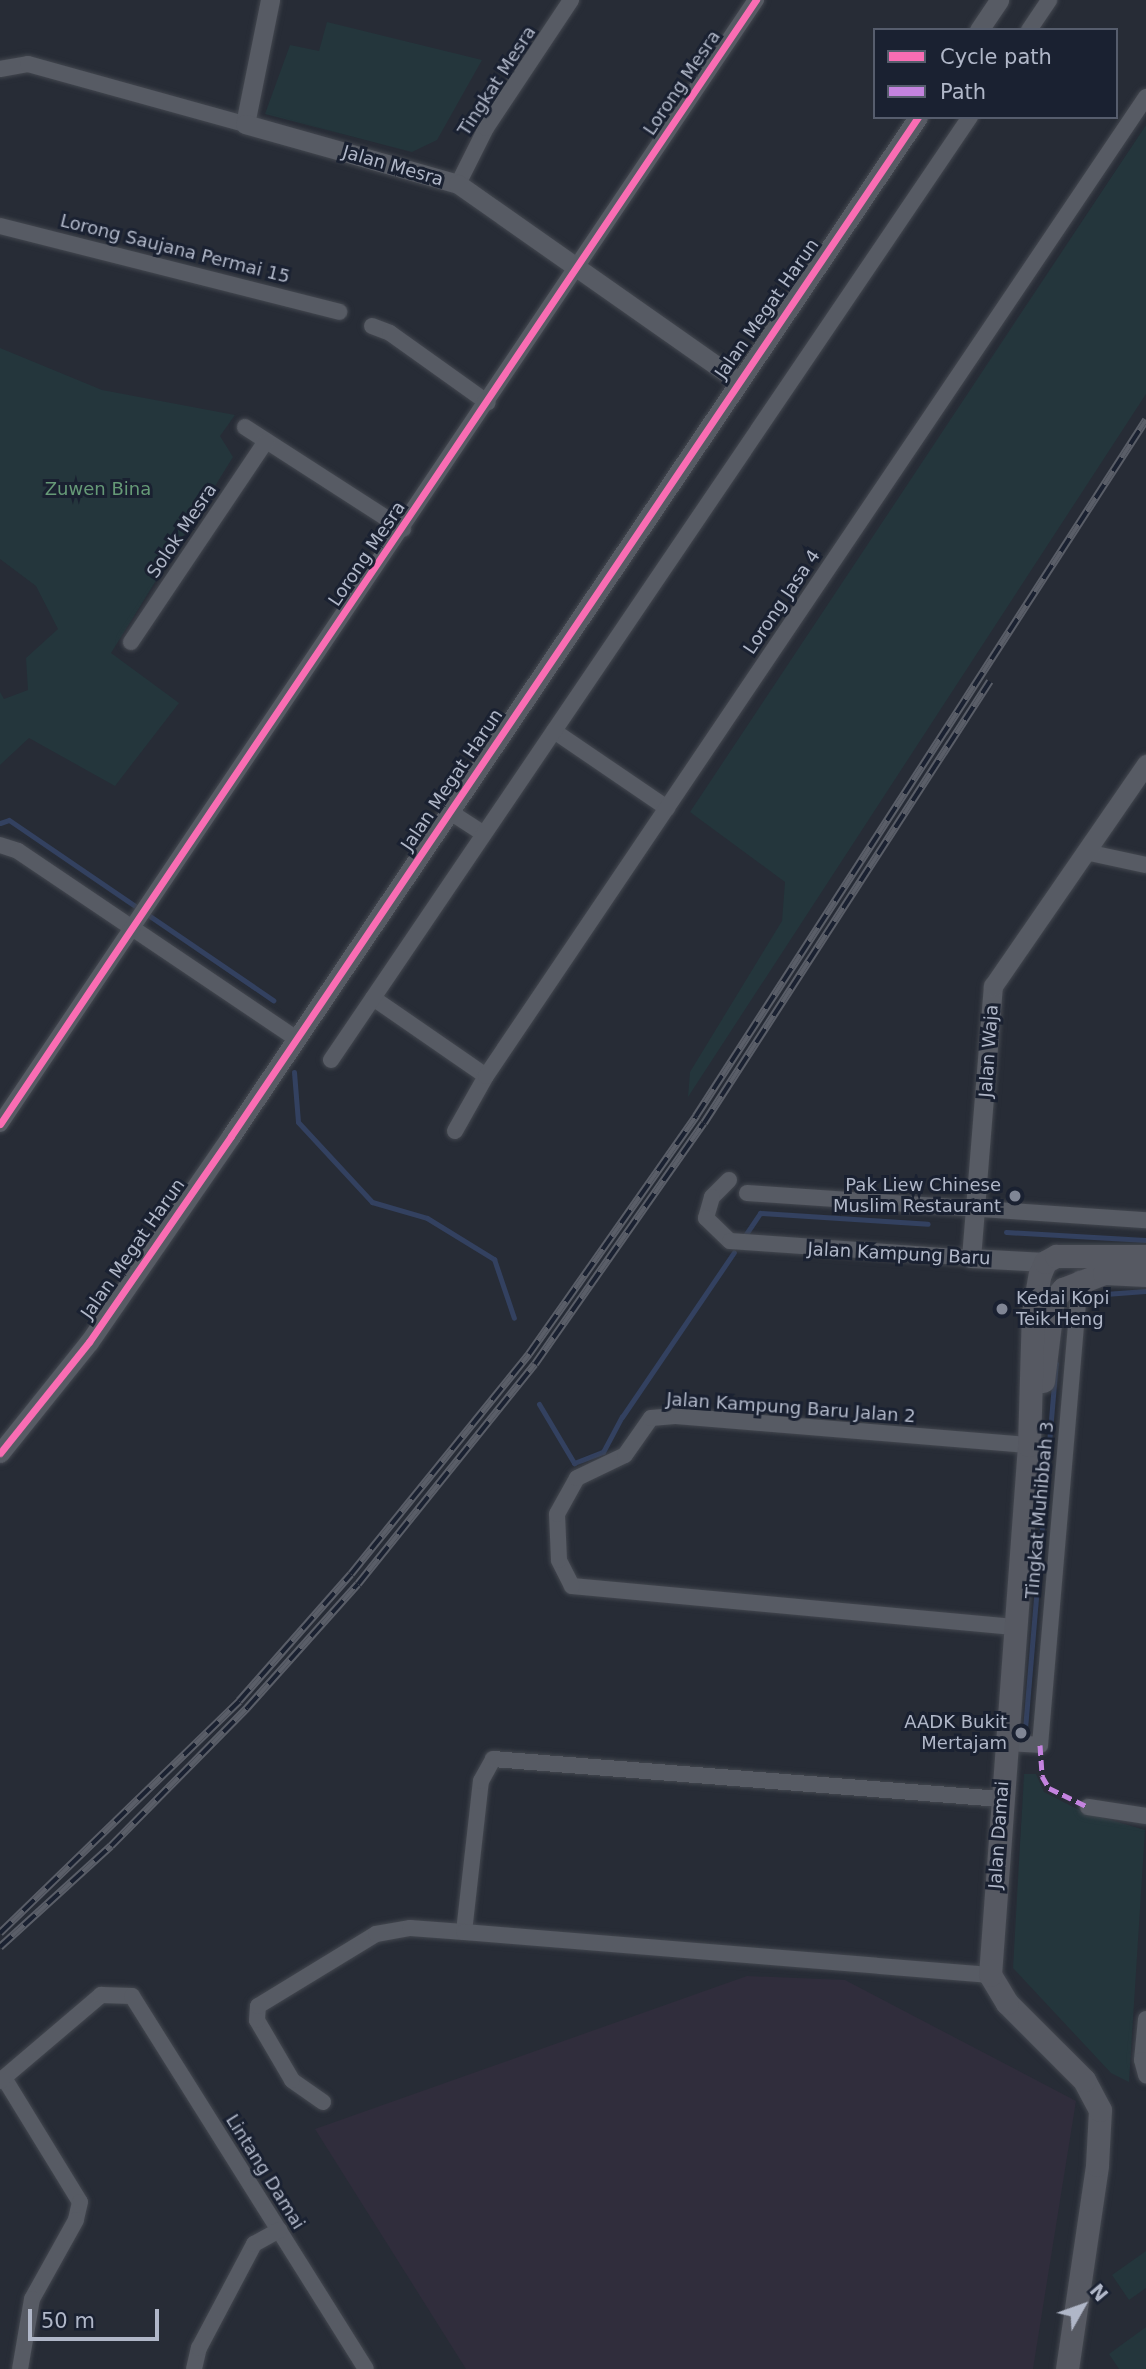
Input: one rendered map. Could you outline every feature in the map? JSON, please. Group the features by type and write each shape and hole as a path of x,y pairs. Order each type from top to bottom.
{"main road":[{"name":"Jalan Kampung Baru","path":"1045,1262 1071,1253 1146,1256"},
{"name":"Jalan Damai","path":"990,1975 1000,1799 1030,1445 1033,1312 1045,1262"},
{"path":"1030,1445 1039,1415 1053,1300 1080,1279 1104,1273 1146,1275"},
{"path":"990,1975 1007,2003 1084,2080 1100,2110 1097,2165 1067,2369"}],"street":[{"path":"245,124 270,0"},
{"name":"Tingkat Mesra","path":"458,184 486,128 571,0"},
{"name":"Lorong Mesra","path":"0,1124 153,902 757,0"},
{"path":"980,28 999,0"},
{"path":"1030,28 1049,0"},
{"name":"Jalan Mesra","path":"0,69 28,64 458,184 737,380"},
{"name":"Lorong Jasa 4","path":"455,1131 486,1076 1146,97"},
{"name":"Jalan Megat Harun","path":"0,1453 89,1342 450,812 737,380 917,119"},
{"path":"331,1060 969,119"},
{"name":"Lorong Saujana Permai 15","path":"0,226 339,312"},
{"path":"372,326 390,333 488,403"},
{"path":"245,427 403,529"},
{"name":"Solok Mesra","path":"131,642 266,441"},
{"path":"554,731 667,808"},
{"name":"Jalan Waja","path":"971,1258 993,986 1146,764"},
{"path":"450,812 484,834"},
{"path":"0,845 18,851 138,924 297,1039"},
{"path":"1086,852 1146,866"},
{"path":"373,998 486,1076"},
{"name":"Jalan Kampung Baru","path":"729,1180 712,1197 706,1218 730,1241 1045,1262"},
{"path":"747,1193 976,1212 1146,1220"},
{"name":"Tingkat Muhibbah 3","path":"1005,1743 1040,1745 1080,1279"},
{"name":"Jalan Kampung Baru Jalan 2","path":"1014,1626 572,1586 559,1560 557,1514 577,1478 625,1455 651,1418 675,1416 1030,1445"},
{"path":"464,1932 481,1781 493,1759 1000,1799"},
{"path":"1088,1807 1146,1816"},
{"path":"323,2102 292,2080 257,2020 258,2006 376,1934 410,1928 990,1975"},
{"name":"Lintang Damai","path":"2,2080 101,1995 132,1996 366,2369"},
{"path":"1146,2019 1142,2060 1146,2075"},
{"path":"2,2080 80,2202 76,2220 32,2299 20,2369"},
{"path":"194,2369 199,2348 254,2244 279,2230"}],"shaded area":[{"path":"747,1976 845,1980 1076,2101 1033,2369 466,2369 315,2129"}],"green space":[{"path":"327,22 482,60 437,140 412,152 265,114 290,45 319,51"},
{"path":"1146,125 1146,394 688,1097 690,1072 782,921 785,882 690,812"},
{"name":"Zuwen Bina","path":"0,348 102,390 235,415 220,436 233,457 111,653 179,703 115,786 29,738 0,765 0,692 4,699 28,690 26,658 58,629 36,586 0,559"},
{"path":"1024,1774 1036,1774 1044,1792 1083,1812 1145,1830 1129,2082 1111,2073 1013,1968"},
{"path":"1146,2251 1146,2288 1129,2300 1112,2275"},
{"path":"1146,2327 1146,2369 1119,2369 1109,2354"}],"waterway":[{"path":"0,823 9,820 273,1000"},
{"path":"294,1072 298,1122 372,1202 427,1218 494,1259 514,1318"},
{"path":"744,1237 760,1213 928,1224"},
{"path":"1006,1232 1146,1240"},
{"path":"539,1404 574,1463 603,1452 622,1417 734,1252"},
{"path":"1105,1294 1146,1291"},
{"path":"1025,1729 1056,1363"}],"railway":[{"path":"0,1933 239,1701 351,1574 529,1354 696,1116 1146,420"},
{"path":"0,1947 111,1846 247,1708 358,1584 535,1364 704,1123 990,681"}],"marked path":[{"path":"1040,1745 1042,1776 1049,1788 1088,1807"}],"cycle path":[{"path":"0,1124 756,0"},
{"path":"0,1453 89,1342 231,1136 917,119"}],"place":[{"name":"Pak Liew Chinese Muslim Restaurant","path":"1015,1196"},
{"name":"Kedai Kopi Teik Heng","path":"1002,1309"},
{"name":"AADK Bukit Mertajam","path":"1021,1733"}]}
